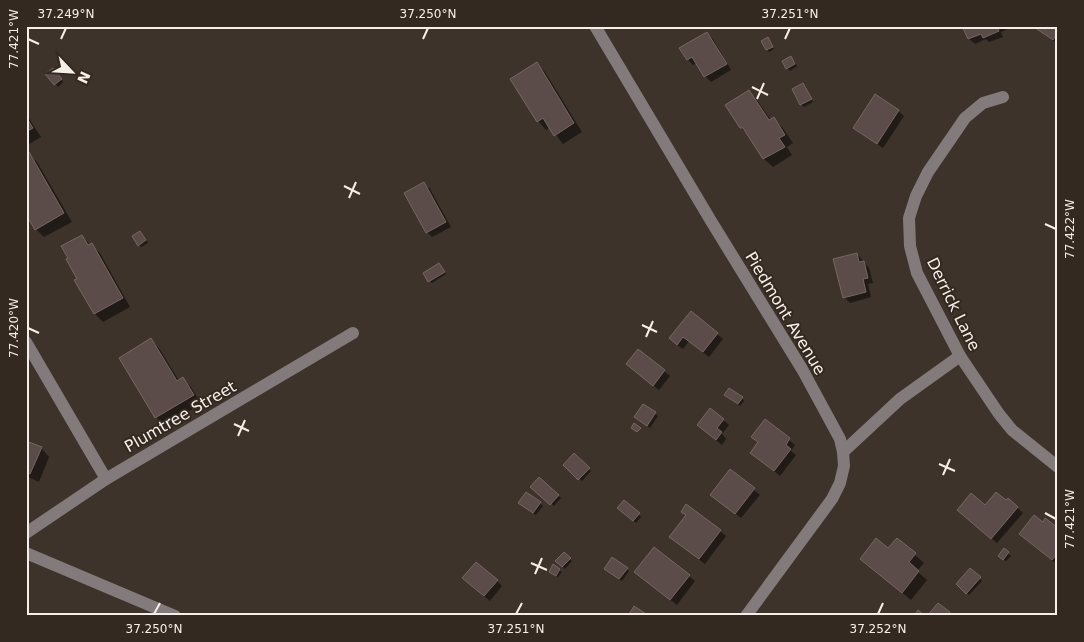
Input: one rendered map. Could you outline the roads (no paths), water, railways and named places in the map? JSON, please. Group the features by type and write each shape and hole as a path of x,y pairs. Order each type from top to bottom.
{"street":[{"name":"Piedmont Avenue","path":"595,26 802,369 840,439 844,466 840,483 832,498 746,616"},
{"name":"Derrick Lane","path":"1004,97 983,103 965,118 928,172 916,196 909,218 910,246 917,273 960,356 1012,430 1058,467"},
{"name":"Plumtree Street","path":"26,533 106,479 353,333"},
{"path":"26,342 106,479"},
{"path":"843,452 900,399 960,356"},
{"path":"26,553 175,616"}]}
